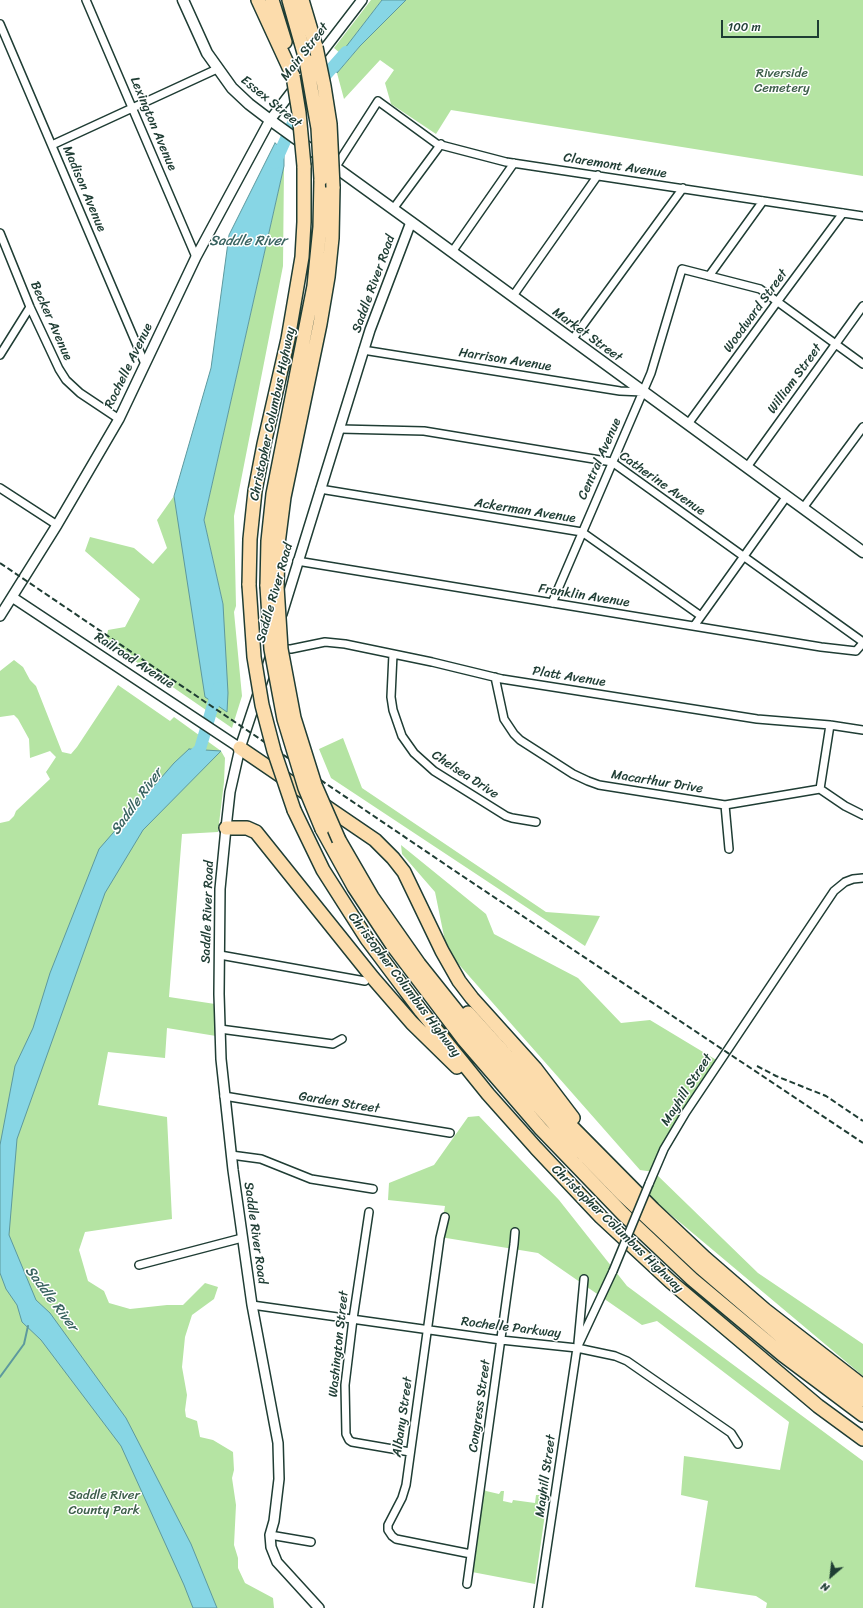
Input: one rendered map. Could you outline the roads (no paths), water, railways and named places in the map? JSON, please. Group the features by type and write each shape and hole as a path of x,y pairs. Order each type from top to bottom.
{"highway":[{"path":"258,0 293,76"},
{"name":"Christopher Columbus Highway","path":"272,0 293,76 300,113 305,206 302,257 288,339 255,491 250,538 249,585 253,645 262,705 274,751 294,810 324,870 367,939 421,1011 505,1114 552,1166 585,1200 665,1276 726,1330 818,1406 863,1439"},
{"name":"Christopher Columbus Highway","path":"290,0 306,60 318,128 321,178 320,227 314,286 273,494 268,541 272,587 281,649 294,718 315,785 339,840 360,877 391,925 434,983 483,1044 556,1126 605,1177 665,1235 735,1298 790,1344 863,1400"},
{"name":"Christopher Columbus Highway","path":"302,0 316,47 330,124 333,187 332,238 328,277 318,331 284,497 272,587 271,648 284,719 297,765 322,829 342,867 362,900 421,984 484,1064 552,1141 623,1214 698,1284 783,1355 863,1415"},
{"path":"310,0 312,33"},
{"path":"240,748 375,840 393,858 404,872 442,951 459,980 472,998 535,1068 593,1143 606,1163"},
{"path":"226,828 247,828 256,832 373,978 412,1023 505,1114"},
{"path":"391,925 535,1088 606,1163 653,1209 733,1283 794,1333 863,1386"}],"main road":[{"name":"Essex Street","path":"183,0 203,46 217,69 239,96 296,139"},
{"name":"Market Street","path":"296,139 863,552"}],"street":[{"name":"Lexington Avenue","path":"86,0 196,257"},
{"name":"Main Street","path":"273,123 362,0"},
{"name":"Madison Avenue","path":"0,24 145,364"},
{"path":"52,144 217,69"},
{"name":"Claremont Avenue","path":"335,168 378,101 437,144 514,163 863,216"},
{"name":"Rochelle Avenue","path":"0,616 57,525 118,419 196,257 273,123"},
{"path":"393,209 441,144"},
{"path":"452,252 514,163"},
{"path":"513,296 598,175"},
{"path":"572,340 683,188"},
{"path":"763,200 709,276 760,289 863,364"},
{"name":"Woodward Street","path":"688,424 844,213"},
{"name":"Saddle River Road","path":"319,1608 277,1562 271,1547 270,1535 274,1521 280,1479 278,1443 252,1305 224,1096 220,1029 220,889 230,792 240,748 273,648 297,561 364,350 411,222"},
{"name":"Becker Avenue","path":"0,232 53,360 66,380 84,397 118,419"},
{"name":"Central Avenue","path":"552,603 651,372 682,269 709,276"},
{"name":"William Street","path":"747,467 863,306"},
{"path":"0,355 30,307"},
{"name":"Harrison Avenue","path":"364,350 620,391 643,392"},
{"path":"803,508 863,427"},
{"name":"Catherine Avenue","path":"340,429 424,431 612,462 863,643"},
{"path":"0,488 57,525"},
{"name":"Ackerman Avenue","path":"320,489 582,532 701,616"},
{"path":"694,626 787,496"},
{"name":"Franklin Avenue","path":"297,561 856,652 863,643"},
{"name":"Railroad Avenue","path":"12,597 240,748"},
{"name":"Platt Avenue","path":"273,648 291,649 325,642 345,644 495,677 757,718 830,725 863,730"},
{"name":"Chelsea Drive","path":"393,654 391,697 393,710 402,736 414,753 434,772 506,816 536,822"},
{"name":"Macarthur Drive","path":"495,677 504,719 514,734 520,740 574,774 599,784 725,806 820,790"},
{"path":"830,725 820,790 844,806 863,815"},
{"path":"725,806 729,848"},
{"name":"Mayhill Street","path":"577,1348 613,1270 664,1149 686,1112 834,891 845,882 852,879 863,878"},
{"path":"220,955 365,981"},
{"path":"220,1029 333,1044 342,1039"},
{"name":"Garden Street","path":"224,1096 450,1133"},
{"path":"231,1155 261,1159 311,1179 373,1189"},
{"name":"Washington Street","path":"369,1212 344,1392 346,1437 352,1442 410,1452"},
{"name":"Albany Street","path":"445,1217 440,1238 406,1485 397,1510 388,1525 390,1534 396,1539 471,1554"},
{"name":"Congress Street","path":"467,1584 515,1232"},
{"path":"139,1265 242,1238"},
{"name":"Mayhill Street","path":"538,1608 577,1348 584,1279"},
{"name":"Rochelle Parkway","path":"252,1305 501,1340 577,1348 615,1356 627,1361 731,1434 738,1444"},
{"path":"270,1535 311,1542"}],"water":[{"path":"382,0 406,0 360,46 337,73 335,61"},
{"name":"Saddle River","path":"275,143 284,150 284,166 204,520 223,604 228,693 227,712 205,697 174,496 211,368 229,235"},
{"path":"189,749 221,751 143,830 105,893 17,1139 9,1235 36,1300 50,1313 126,1418 191,1544 217,1608 193,1608 121,1446 41,1340 22,1322 17,1305 6,1289 0,1273 0,1145 15,1066 33,1028 50,973 99,849 174,763"}],"waterway":[{"name":"Saddle River","path":"275,163 303,101 346,52"},
{"name":"Saddle River","path":"189,760 200,749 218,688"},
{"path":"0,1377 24,1344 28,1326"}],"railway":[{"path":"0,563 455,871 863,1143"},
{"path":"757,1066 776,1076 826,1096 863,1121"}],"park label":[{"name":"Riverside Cemetery","path":"782,82"},
{"name":"Saddle River County Park","path":"104,1504"}]}
